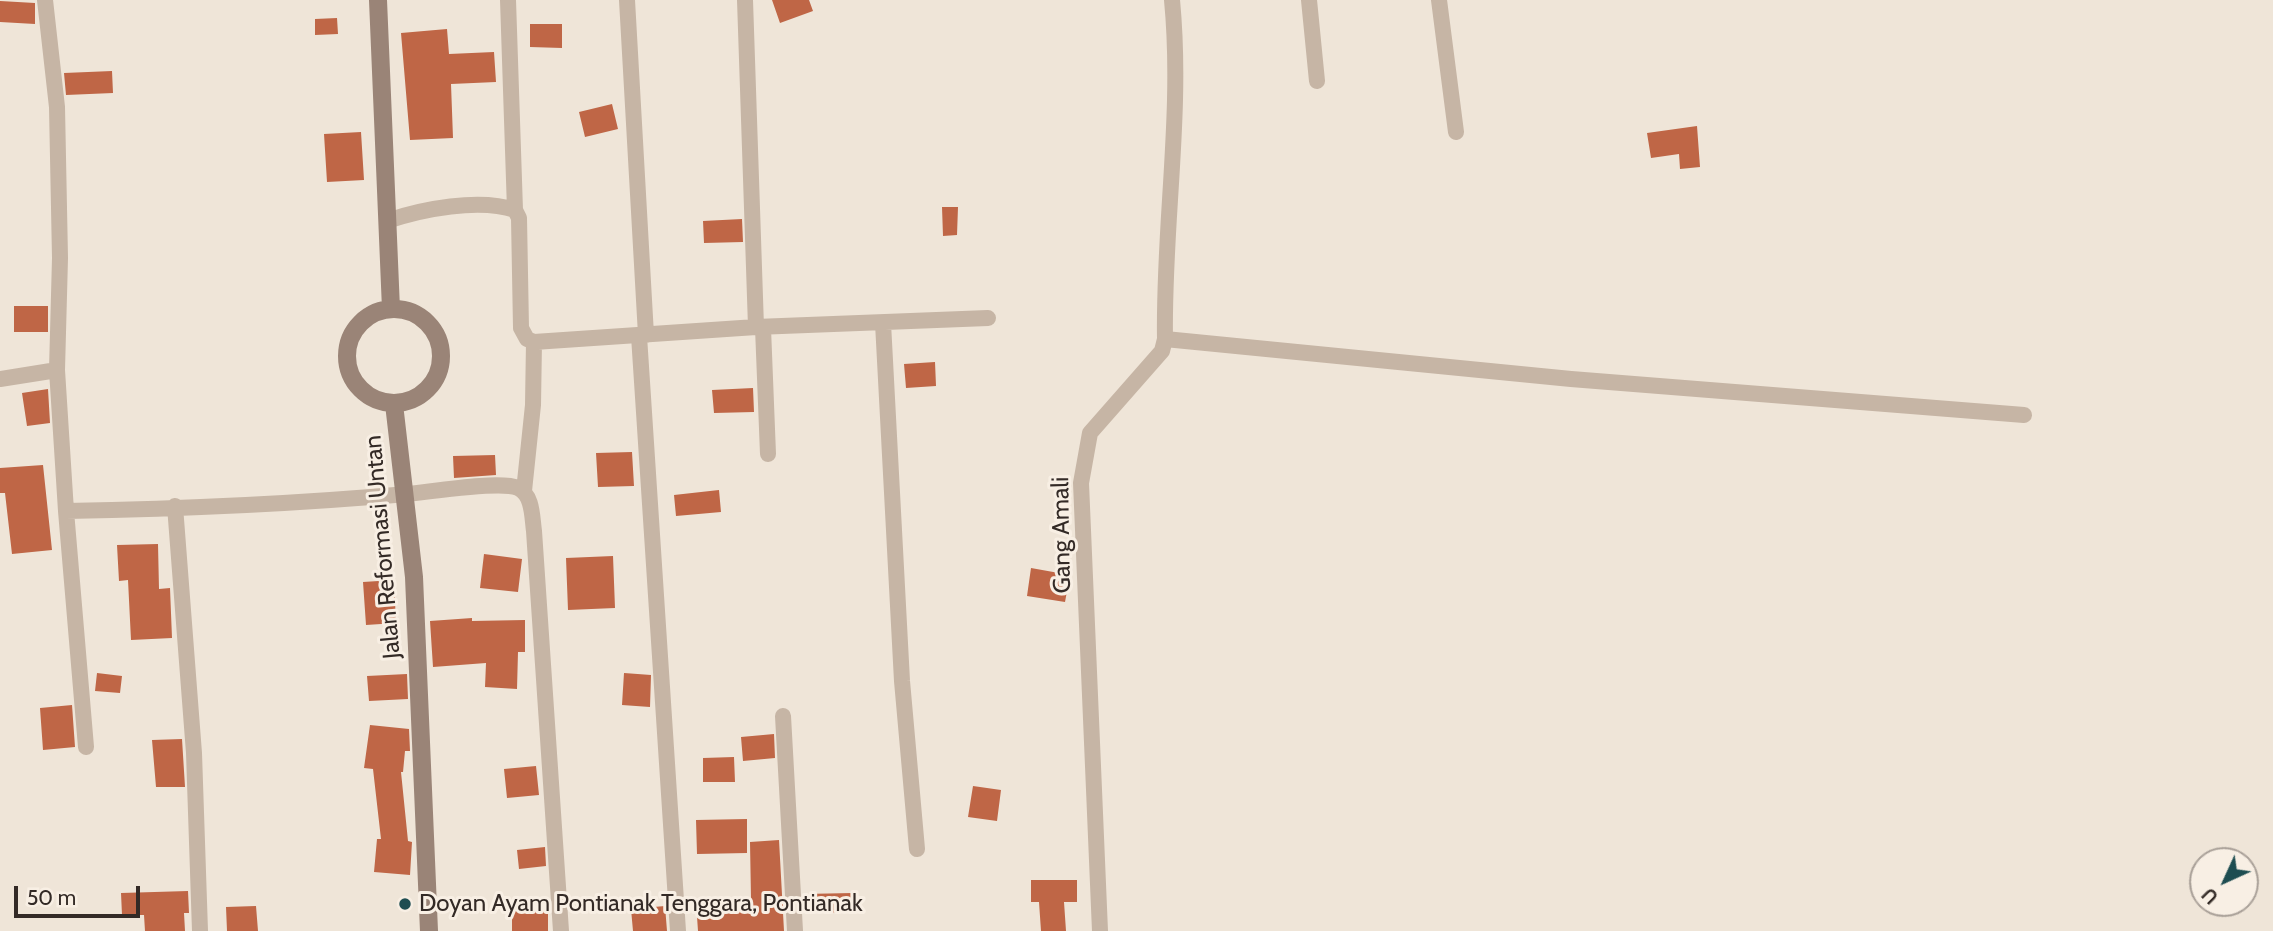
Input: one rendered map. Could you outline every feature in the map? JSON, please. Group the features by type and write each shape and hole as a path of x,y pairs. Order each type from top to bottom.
{"street":[{"path":"45,0 57,107 60,258 57,370 86,747"},
{"path":"378,0 391,309 410,312 426,321 438,337 442,355 439,374 428,390 412,400 394,404"},
{"path":"508,0 515,210 519,218 517,229 521,328 527,340 534,342 988,318"},
{"path":"627,0 642,335 678,931"},
{"path":"745,0 768,454"},
{"name":"Gang Amali","path":"1100,931 1081,482 1090,433 1162,351 1165,339 1176,107 1177,48 1172,0"},
{"path":"1309,0 1317,81"},
{"path":"1439,0 1456,132"},
{"path":"387,221 415,211 446,208 503,206 515,210"},
{"name":"Jalan Reformasi Untan","path":"391,309 374,313 359,324 350,339 347,357 351,375 361,390 376,400 394,404 407,494 414,577 429,931"},
{"path":"883,323 902,681 917,849"},
{"path":"1165,339 1584,380 2024,415"},
{"path":"534,342 533,405 524,491 529,501 534,531 561,931"},
{"path":"0,379 57,370"},
{"path":"66,511 515,486 524,491"},
{"path":"176,506 194,753 200,931"},
{"path":"783,716 795,931"}],"building":[{"path":"772,0 809,0 813,11 780,23"},
{"path":"0,1 35,3 35,24 0,22"},
{"path":"337,18 338,34 315,35 315,19"},
{"path":"530,24 562,24 562,48 530,47"},
{"path":"447,29 449,54 494,52 496,82 451,84 453,138 410,140 401,33"},
{"path":"112,71 113,93 66,95 64,73"},
{"path":"612,104 618,129 585,137 579,112"},
{"path":"1697,126 1700,167 1680,169 1679,154 1651,158 1647,133"},
{"path":"361,132 364,180 327,182 324,134"},
{"path":"942,207 958,207 957,235 943,236"},
{"path":"742,219 743,242 704,243 703,221"},
{"path":"14,306 48,306 48,332 14,332"},
{"path":"935,362 936,386 906,388 904,364"},
{"path":"753,388 754,412 714,413 712,390"},
{"path":"48,389 50,423 27,426 22,393"},
{"path":"632,452 634,486 598,487 596,453"},
{"path":"495,455 496,475 454,478 453,456"},
{"path":"43,465 52,550 12,554 5,493 0,493 0,468"},
{"path":"719,490 721,512 676,516 674,495"},
{"path":"158,544 159,589 170,588 172,638 131,640 128,580 119,581 117,545"},
{"path":"484,554 522,559 518,592 480,588"},
{"path":"613,556 615,608 568,610 566,558"},
{"path":"1031,568 1070,575 1065,602 1027,596"},
{"path":"394,580 396,623 366,625 363,582"},
{"path":"472,618 472,621 525,620 525,652 518,652 517,689 485,687 486,663 433,667 430,621"},
{"path":"97,673 122,676 120,693 95,691"},
{"path":"624,673 651,675 650,707 622,705"},
{"path":"407,674 408,699 369,701 367,676"},
{"path":"72,705 75,747 43,750 40,708"},
{"path":"370,725 409,729 410,751 405,751 401,772 408,841 412,842 410,875 374,872 377,839 381,839 373,769 364,768"},
{"path":"774,734 775,758 743,761 741,737"},
{"path":"182,739 185,787 156,787 152,740"},
{"path":"734,757 735,782 703,782 703,758"},
{"path":"536,766 539,795 507,798 504,769"},
{"path":"973,786 1001,790 997,821 968,817"},
{"path":"747,819 747,853 697,854 696,820"},
{"path":"779,840 784,931 698,931 696,902 751,899 750,842"},
{"path":"545,847 546,866 519,869 517,850"},
{"path":"1031,880 1077,880 1077,902 1064,902 1066,931 1041,931 1039,902 1031,902"},
{"path":"188,891 189,913 184,913 185,931 145,931 144,915 122,915 121,893"},
{"path":"853,893 854,912 805,913 803,894"},
{"path":"512,901 548,902 548,931 512,931"},
{"path":"256,906 258,931 227,931 226,907"},
{"path":"665,906 667,931 633,931 631,909"}],"place":[{"name":"Doyan Ayam Pontianak Tenggara, Pontianak","path":"405,904"}]}
